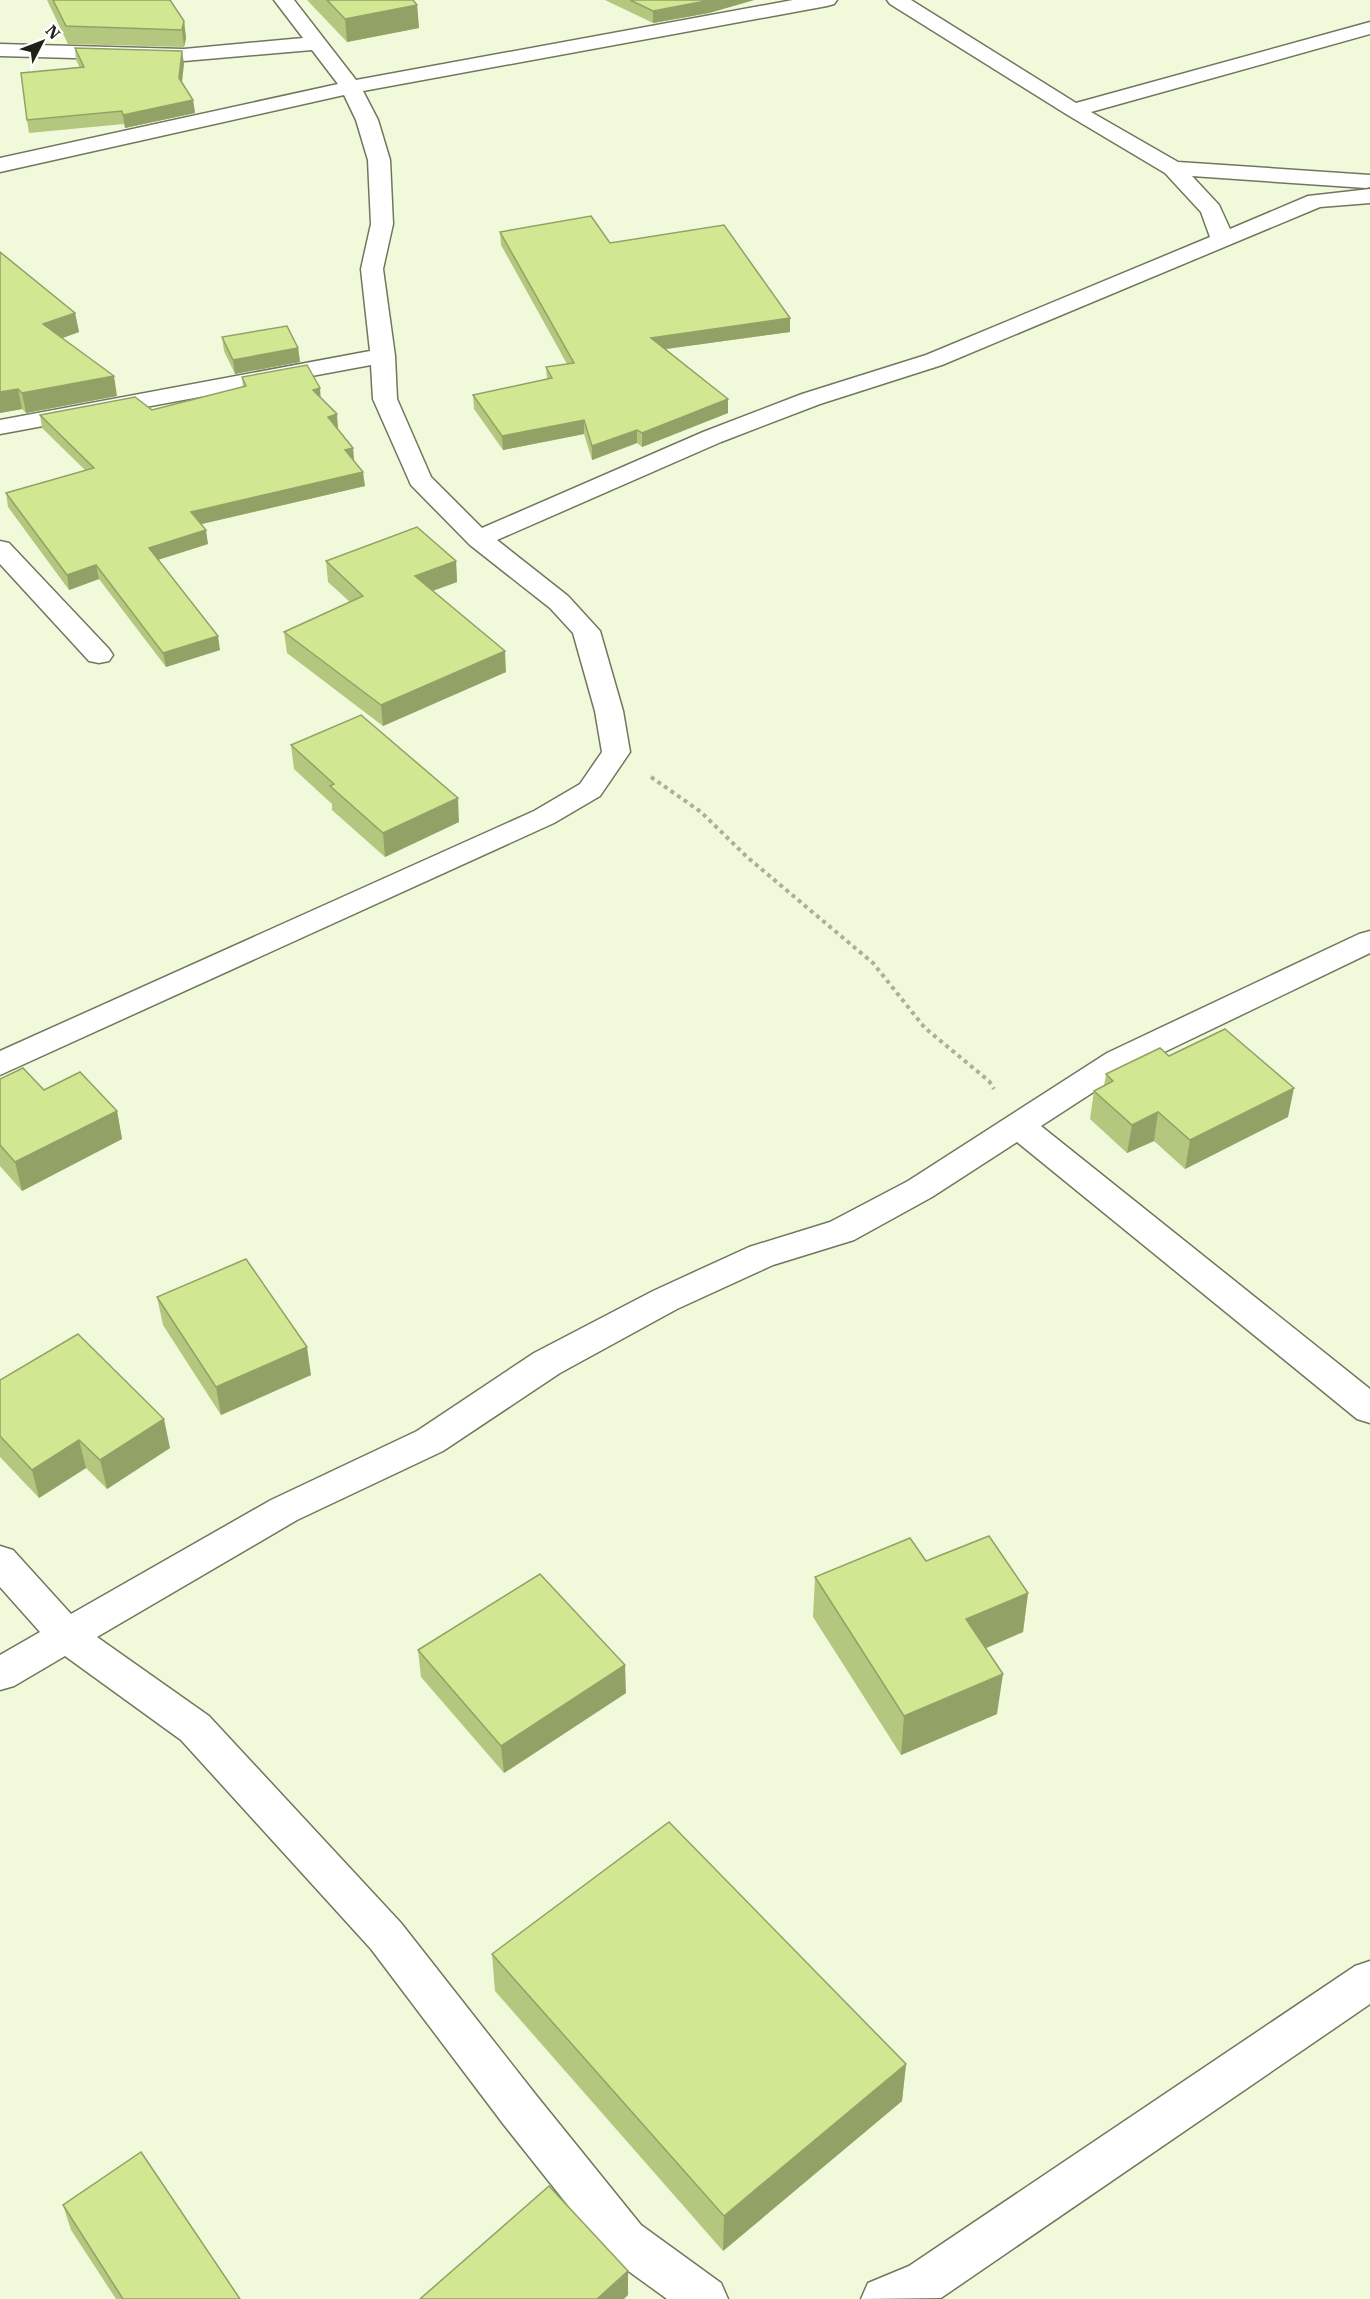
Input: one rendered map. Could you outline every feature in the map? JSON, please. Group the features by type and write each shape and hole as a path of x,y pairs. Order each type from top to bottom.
{"street":[{"path":"2,1060 544,817 590,790 616,752 609,711 586,631 559,602 478,539 420,480 385,399 383,356 372,269 382,224 379,160 367,120 351,87 284,0"},
{"path":"0,165 351,87 827,0"},
{"path":"897,0 1073,110 1173,168 1211,210 1222,238"},
{"path":"1073,110 1370,28"},
{"path":"0,50 184,55 317,44"},
{"path":"1173,168 1354,178 1370,182"},
{"path":"478,539 712,437 811,399 934,360 1222,238 1316,201 1370,195"},
{"path":"0,427 383,356"},
{"path":"0,549 99,655"},
{"path":"0,1674 68,1637 284,1510 430,1441 567,1352 665,1300 761,1256 842,1231 920,1189 1118,1061 1370,940"},
{"path":"1018,1125 1370,1409"},
{"path":"0,1561 68,1637 195,1728 386,1936 513,2101 625,2241 705,2299"},
{"path":"884,2299 925,2282 1370,1980"}],"path":[{"path":"616,752 701,812 747,857 873,963 925,1028 989,1081 1018,1125"}],"building":[{"path":"53,0 170,0 184,21 182,30 66,26"},
{"path":"327,0 413,0 417,5 345,19"},
{"path":"630,0 711,0 653,11"},
{"path":"75,48 182,51 179,78 193,100 123,115 122,111 27,120 21,73 84,67"},
{"path":"591,216 610,243 724,225 790,318 651,338 728,399 642,433 637,430 592,446 584,420 502,436 473,395 552,378 546,367 574,363 500,232"},
{"path":"0,252 75,313 43,324 114,376 22,393 18,389 0,392"},
{"path":"287,326 298,348 233,360 222,337"},
{"path":"307,365 320,388 313,390 337,414 328,417 353,448 345,450 363,472 191,512 206,530 149,548 218,636 163,653 96,565 67,575 6,493 94,468 40,415 135,397 152,410 246,386 242,377"},
{"path":"417,527 456,561 415,576 505,651 381,705 284,632 363,596 326,561"},
{"path":"361,715 458,798 383,833 330,786 334,784 291,745"},
{"path":"1225,1029 1294,1088 1190,1140 1158,1112 1132,1125 1094,1091 1113,1081 1106,1074 1160,1048 1169,1056"},
{"path":"23,1068 44,1090 80,1072 117,1111 15,1162 0,1145 0,1079"},
{"path":"246,1259 307,1347 216,1387 157,1297"},
{"path":"78,1334 164,1419 100,1460 79,1440 32,1470 0,1436 0,1380"},
{"path":"989,1536 1028,1593 966,1619 1003,1674 904,1716 815,1577 910,1538 926,1561"},
{"path":"540,1574 625,1665 501,1746 418,1650"},
{"path":"669,1822 906,2064 724,2216 492,1954"},
{"path":"141,2152 240,2299 123,2299 63,2205"},
{"path":"549,2186 628,2271 597,2299 420,2299"}]}
